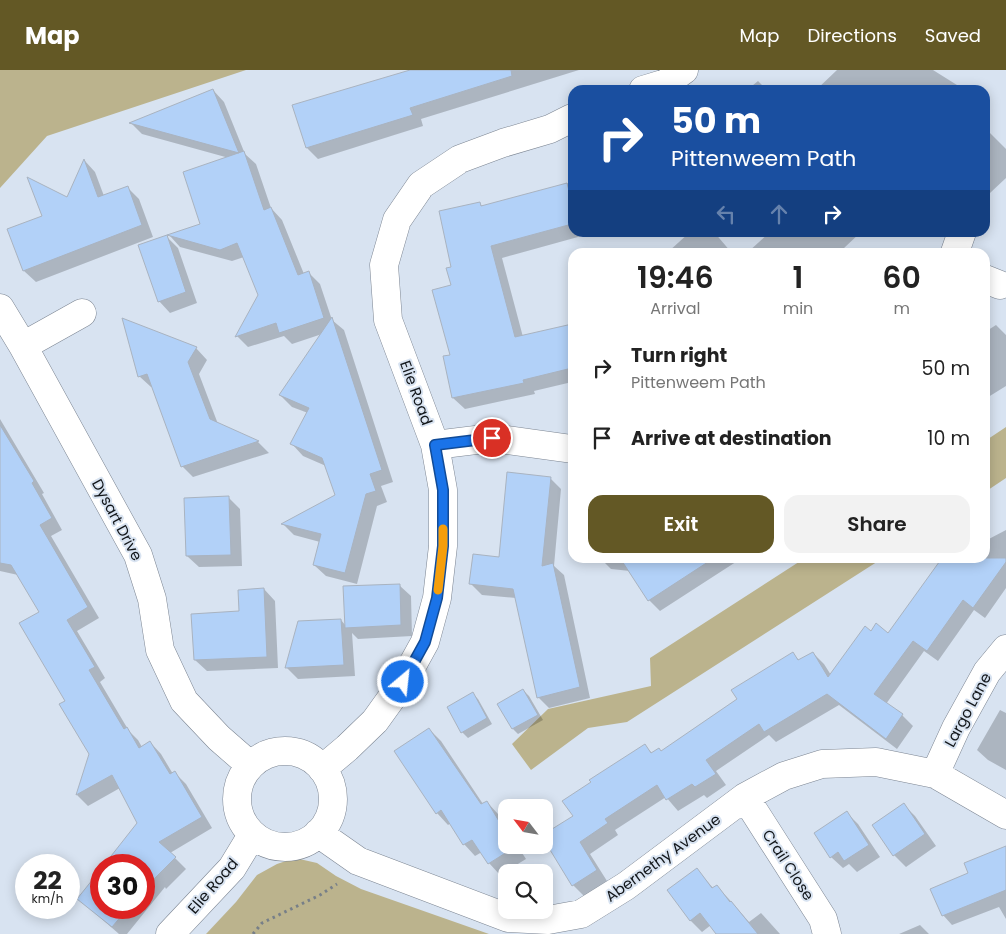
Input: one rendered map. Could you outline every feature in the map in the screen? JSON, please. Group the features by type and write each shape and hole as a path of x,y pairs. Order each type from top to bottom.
{"street":[{"path":"660,85 666,83 684,70"},
{"name":"Elie Road","path":"322,769 375,721 403,682 425,642 437,598 443,546 443,490 435,445 388,320 384,265 397,220 422,185 460,159 550,129 568,120"},
{"name":"Dysart Drive","path":"0,308 138,555 152,599 160,650 184,701 219,738 250,765"},
{"path":"22,346 82,313"},
{"path":"435,445 492,438 568,448"},
{"name":"Largo Lane","path":"935,774 956,728 987,672 1006,649"},
{"path":"279,751 296,752 312,758 328,778 333,794 332,811 324,827 312,839 297,846 280,847 264,843 252,835 242,822 236,806 237,789 243,774 250,765 263,755 279,751"},
{"name":"Abernethy Avenue","path":"318,833 358,861 508,918 548,920 581,914 626,886 745,798 784,776 822,764 876,762 935,774 1006,815"},
{"name":"Crail Close","path":"745,798 823,920 827,934"},
{"name":"Elie Road","path":"170,934 232,868 252,835"}],"path":[{"path":"253,934 262,923 336,885 358,861"}],"shaded area":[{"path":"0,70 246,70 47,136 0,188"},
{"path":"1006,427 1006,478 990,489 990,438"},
{"path":"797,563 875,563 627,722 588,728 531,770 512,744 548,709 651,686 650,658"},
{"path":"295,858 317,863 336,876 361,889 489,934 206,934 236,902 257,875 277,864"}],"building":[{"path":"410,70 511,70 512,76 410,108 413,115 306,148 292,105"},
{"path":"213,89 239,153 129,123"},
{"path":"244,151 264,210 271,207 298,275 309,271 324,318 279,333 276,323 235,337 258,295 237,243 220,250 167,235 200,224 183,172"},
{"path":"84,159 98,197 128,186 142,225 23,271 7,229 42,216 27,177 67,197"},
{"path":"567,183 568,225 491,246 515,337 568,325 568,369 523,380 524,383 452,398 443,356 450,355 432,290 451,285 446,268 451,267 439,211 480,202 481,206"},
{"path":"167,235 186,292 158,302 138,245"},
{"path":"332,317 382,470 370,474 376,491 366,494 345,573 313,565 321,534 281,524 335,495 322,458 290,444 309,408 279,395"},
{"path":"122,318 197,347 188,362 210,419 259,441 181,467 147,374 138,377"},
{"path":"0,425 34,481 32,483 52,518 40,525 88,607 67,620 95,667 89,670 124,729 127,727 139,748 150,741 170,774 175,771 202,817 159,842 176,857 155,878 155,854 113,854 137,823 112,775 76,795 89,754 59,704 65,701 19,623 39,612 11,565 0,563"},
{"path":"507,472 551,477 542,566 553,563 580,687 537,698 513,589 469,584 473,554 499,557"},
{"path":"229,496 231,555 186,556 184,498"},
{"path":"990,558 1006,558 1006,562 973,608 963,600 927,651 913,641 874,694 903,714 886,739 827,694 764,732 759,724 706,760 716,774 695,787 692,784 666,800 657,785 605,819 608,823 580,842 597,870 572,886 553,854 553,828 573,816 562,801 591,782 589,780 645,744 651,753 659,748 661,751 737,699 731,690 793,652 798,660 813,652 828,677 865,626 871,631 876,623 888,633 938,563 990,563"},
{"path":"623,563 706,563 648,601"},
{"path":"400,584 401,625 345,628 343,586"},
{"path":"264,588 267,657 194,660 191,614 239,611 238,590"},
{"path":"341,619 344,665 285,668 298,621"},
{"path":"523,689 538,715 512,729 497,704"},
{"path":"473,692 487,718 461,733 447,707"},
{"path":"429,728 481,804 487,801 498,820 498,854 504,854 488,864 472,840 463,845 441,810 436,814 394,751"},
{"path":"904,803 925,834 893,856 872,825"},
{"path":"847,811 869,845 844,861 838,852 830,858 814,833"},
{"path":"1006,846 1006,890 942,916 930,889 968,873 964,863"},
{"path":"697,868 712,888 717,885 758,934 716,934 700,913 690,921 667,890"},
{"path":"90,883 90,909 80,901 80,895"},
{"path":"102,919 119,919 112,927"}],"slow traffic":[{"path":"438,590 443,529"}],"route":[{"path":"403,682 425,642 437,598 443,546 443,490 435,445 492,438"}]}
